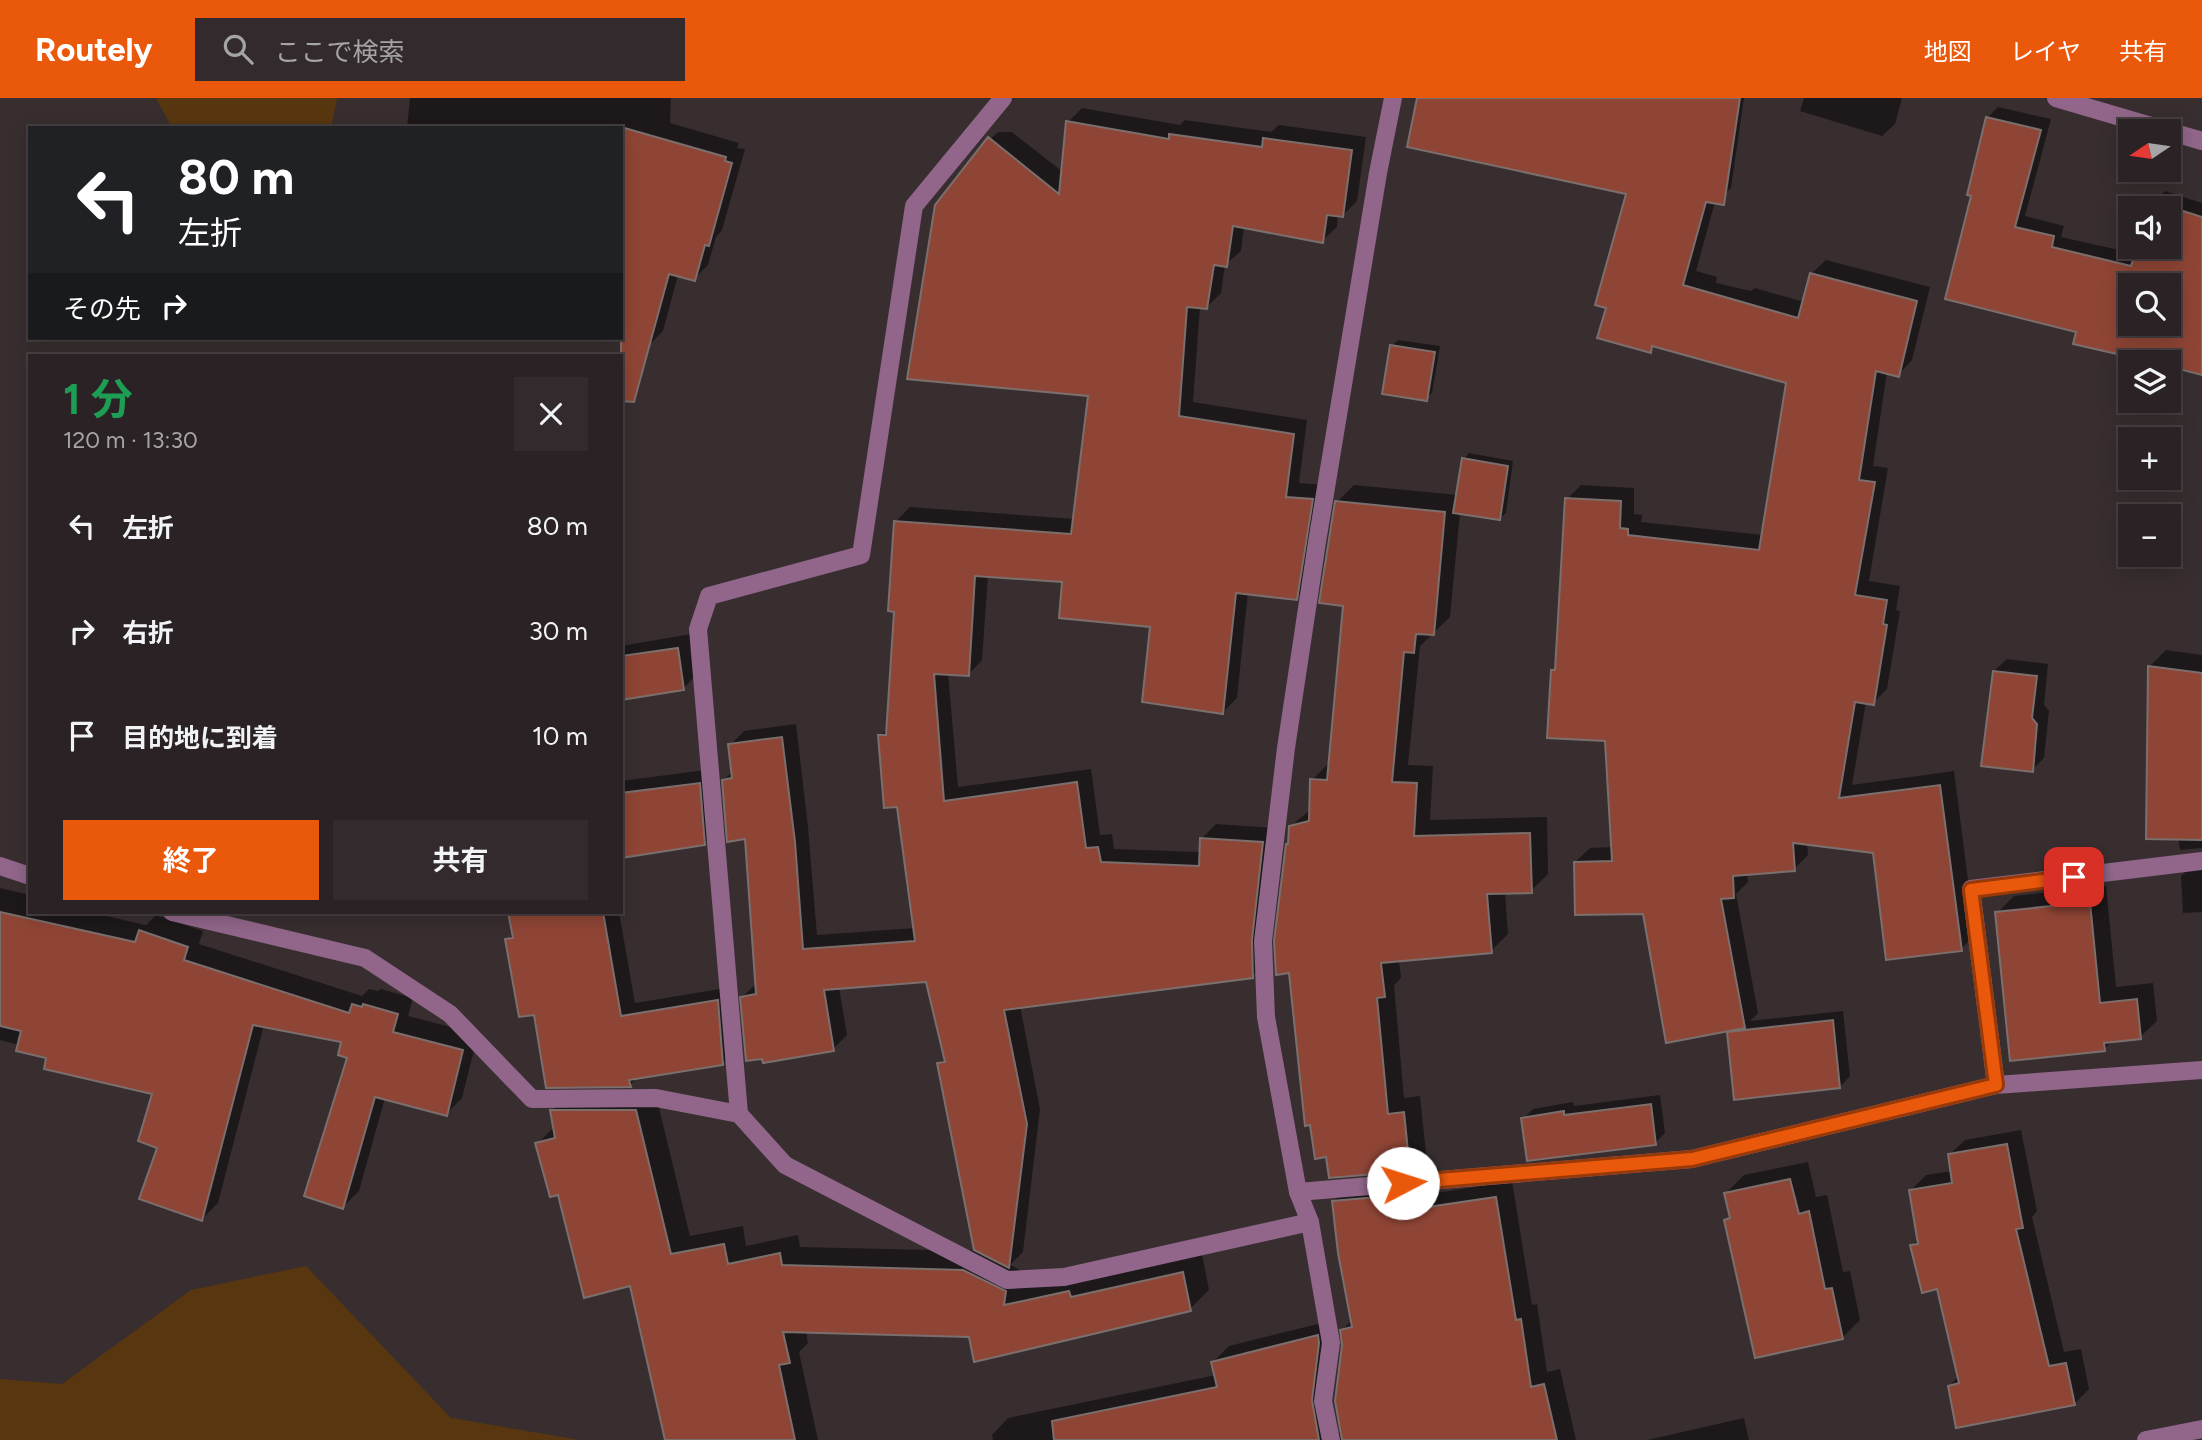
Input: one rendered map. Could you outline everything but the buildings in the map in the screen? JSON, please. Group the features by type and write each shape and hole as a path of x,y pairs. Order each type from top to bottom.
{"street":[{"path":"739,1114 698,629 709,596 861,555 914,206 1003,98"},
{"path":"1331,1440 1324,1401 1331,1343 1310,1222 1298,1192 1266,1017 1263,941 1286,748 1319,528 1393,98"},
{"path":"2056,98 2202,141"},
{"path":"1996,1085 1971,890 2202,861"},
{"path":"0,866 28,875"},
{"path":"180,914 365,958 450,1014 532,1098 656,1098 739,1114 785,1165 1007,1280 1064,1277 1310,1222"},
{"path":"1298,1192 1692,1159 1996,1085 2202,1070"},
{"path":"2146,1440 2202,1429"}],"shaded area":[{"path":"156,98 337,98 331,126 171,126"},
{"path":"306,1266 451,1418 580,1440 0,1440 0,1379 62,1384 191,1290"}],"route":[{"path":"1403,1183 1692,1159 1996,1085 1971,890 2074,877"}]}
